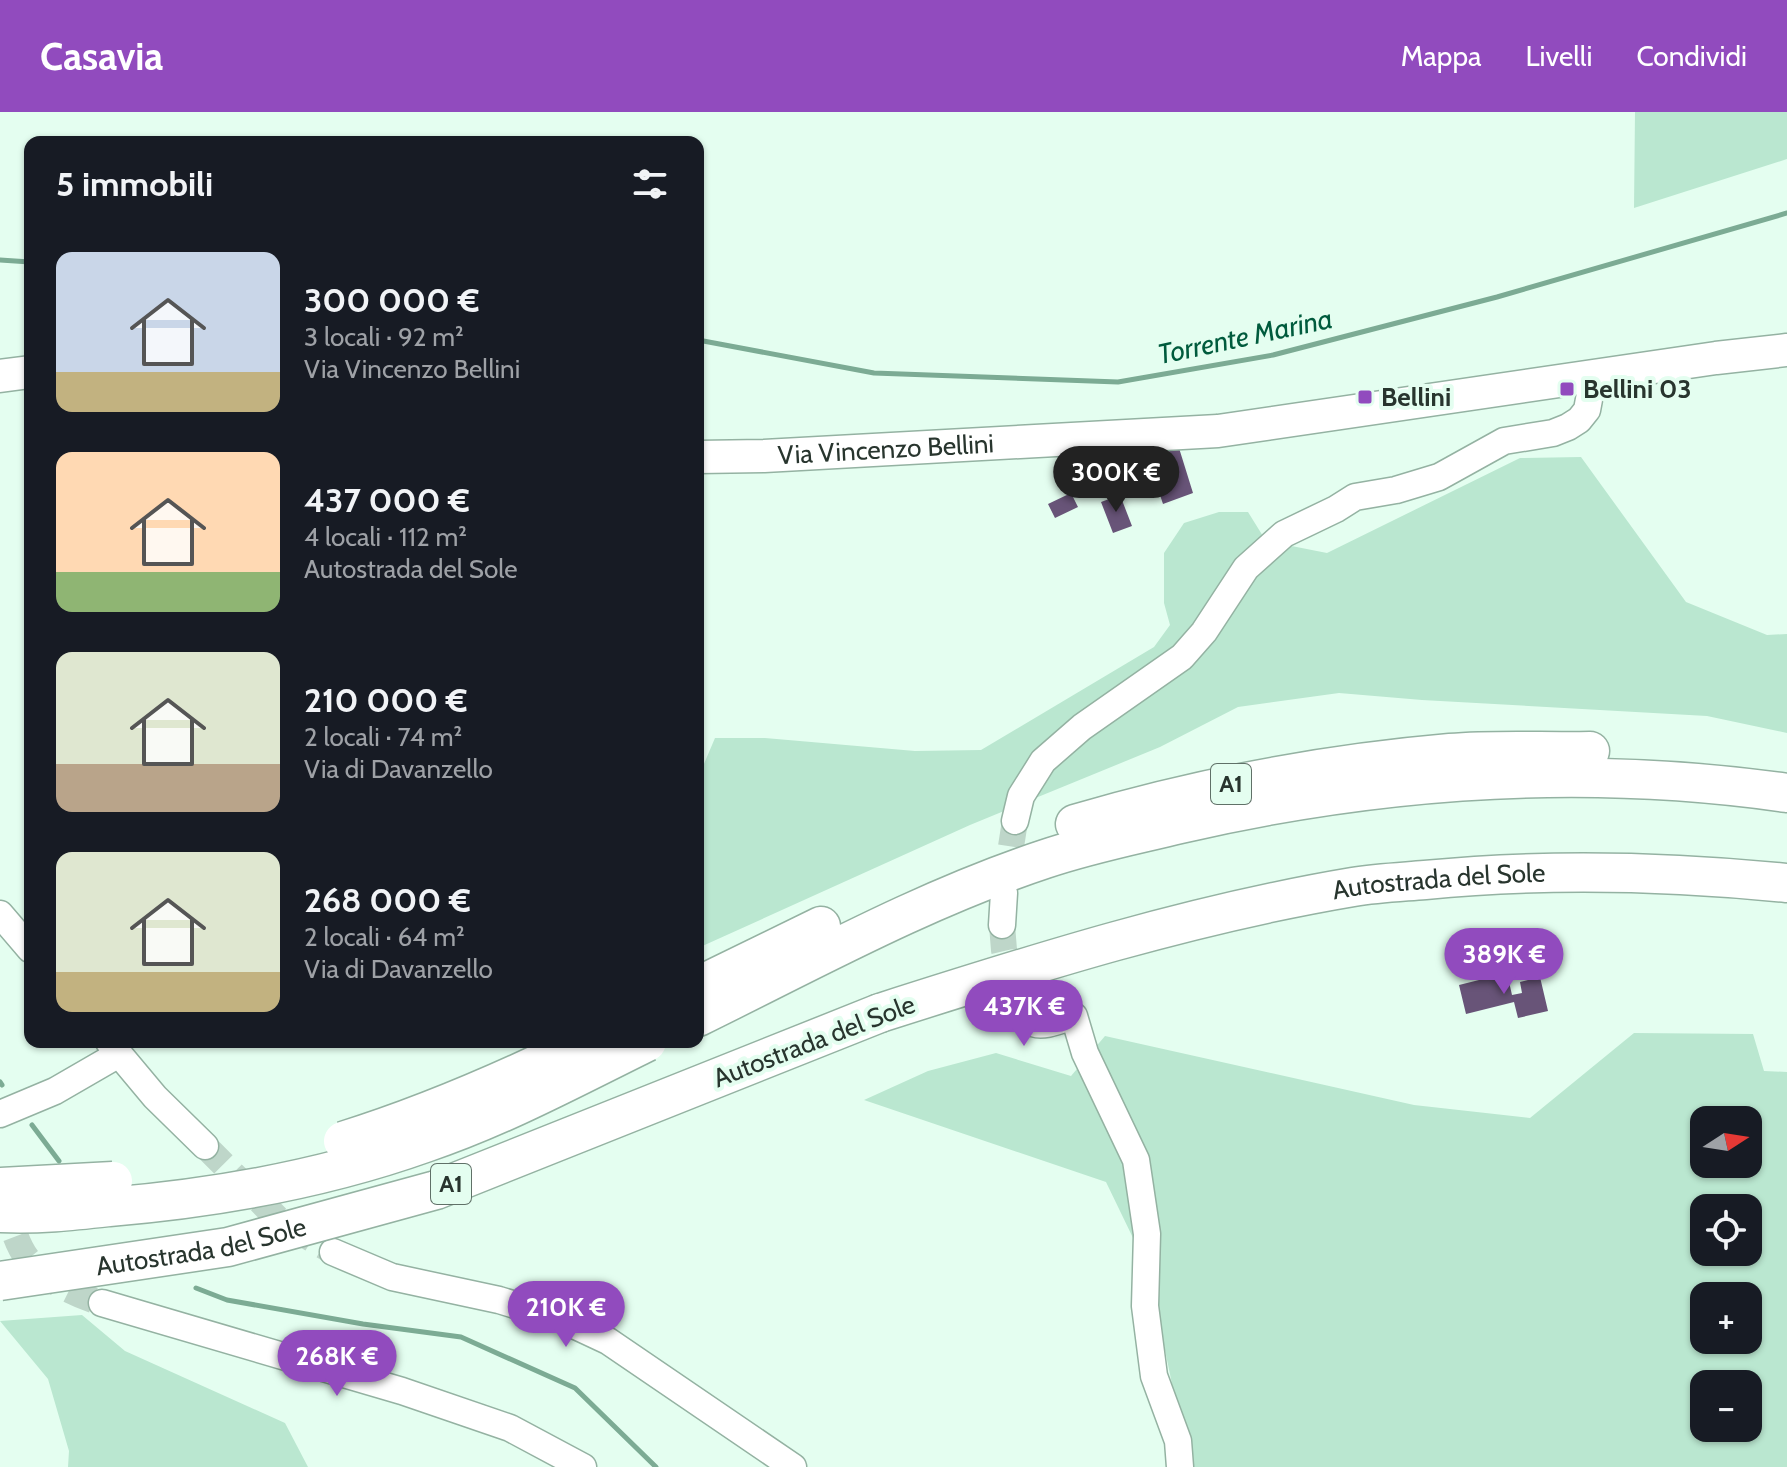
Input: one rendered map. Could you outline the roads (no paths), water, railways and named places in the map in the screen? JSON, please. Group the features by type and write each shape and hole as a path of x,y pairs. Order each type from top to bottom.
{"highway":[{"name":"A1","path":"707,997 866,904 967,860 1094,818 1244,781 1453,753 1594,751 1690,755 1787,766"},
{"name":"A1","path":"707,997 967,888 1045,859 1251,808 1361,790 1443,781 1597,776 1688,781 1787,793"},
{"name":"Autostrada del Sole","path":"0,1281 228,1247 436,1190 880,1013 1146,932 1354,887 1470,876 1592,871 1711,875 1787,883"},
{"path":"0,1187 162,1177 315,1151 416,1118 512,1078 572,1048"},
{"name":"Autostrada del Sole","path":"0,1213 31,1214 167,1202 322,1174 426,1143 521,1104 635,1048"}],"main road":[{"name":"Via Vincenzo Bellini","path":"704,457 1218,431 1787,350"},
{"path":"0,376 24,373"}],"street":[{"path":"1015,821 1021,796 1043,761 1082,727 1182,657 1204,632 1246,568 1284,534 1355,497 1417,484 1472,460 1489,447 1504,441 1553,433 1568,427 1587,410 1589,376"},
{"path":"1002,925 1004,893"},
{"path":"0,914 24,942"},
{"path":"1015,994 1024,1017 1032,1025 1042,1026 1074,1016 1085,1053 1136,1160 1147,1234 1145,1306 1154,1376 1178,1441 1180,1467"},
{"path":"0,1114 55,1091 114,1048 155,1097 205,1146"},
{"path":"333,1252 392,1277 499,1300 573,1324 608,1341 793,1467"},
{"path":"102,1303 402,1391 510,1428 583,1467"}],"waterway":[{"name":"Torrente Marina","path":"704,341 874,373 1118,382 1273,355 1497,297 1787,213"},
{"name":"Torrente Marina","path":"0,260 24,262"},
{"path":"32,1125 59,1161"},
{"path":"196,1288 227,1300 363,1324 461,1337 575,1388 656,1467"}],"tunnel":[{"path":"1005,885 1015,821"},
{"path":"1002,925 1013,988"},
{"path":"205,1146 277,1218 333,1252"},
{"path":"4,1199 19,1245 34,1266 61,1286 102,1303"}],"place":[{"name":"Bellini 03","path":"1567,389"},
{"name":"Bellini","path":"1365,397"}]}
